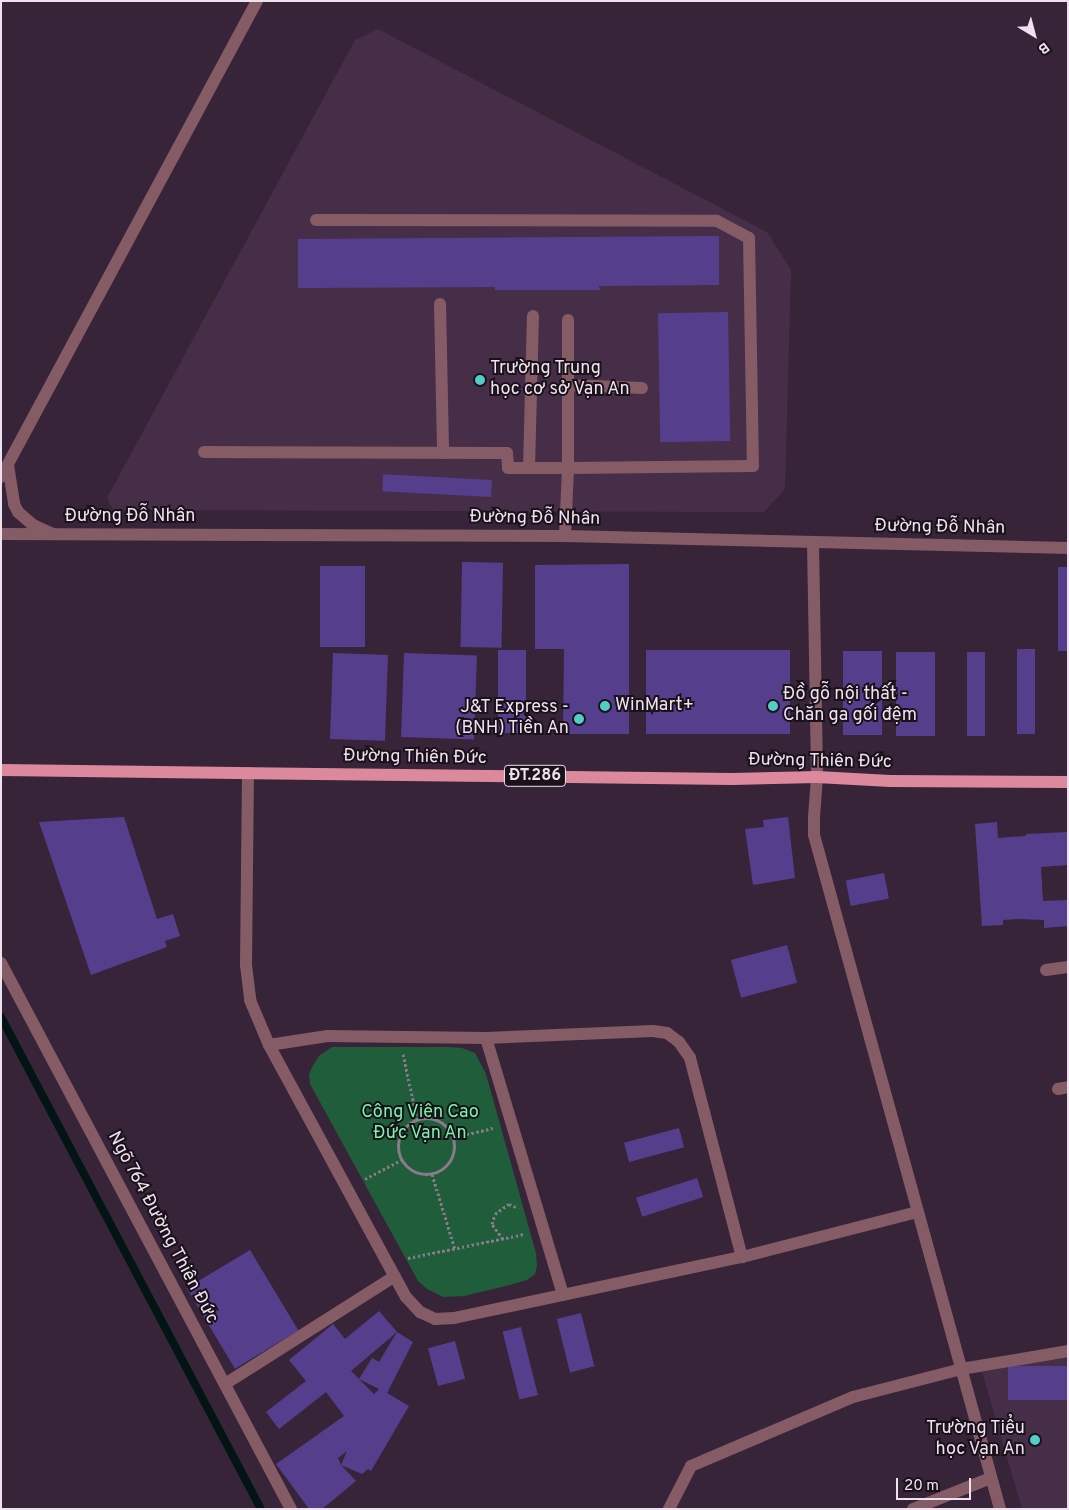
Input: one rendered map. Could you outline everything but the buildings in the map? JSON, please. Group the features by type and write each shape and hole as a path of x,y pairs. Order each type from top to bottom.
{"main road":[{"name":"Đường Thiên Đức","path":"1,770 732,779 817,777 890,781 1068,782"}],"street":[{"path":"1,477 257,1"},
{"path":"204,452 508,453 508,468 753,466 749,238 717,221 316,220"},
{"path":"440,304 443,453"},
{"path":"529,468 533,316"},
{"path":"565,536 568,468 568,320"},
{"path":"568,385 642,388"},
{"path":"8,464 14,504 18,512 33,525 55,534"},
{"name":"Đường Đỗ Nhân","path":"1,534 565,536 1068,548"},
{"path":"813,543 817,777 814,817 817,845 1000,1509"},
{"path":"248,773 246,965 250,1000 269,1045 406,1297 420,1312 435,1319 454,1318 742,1257 917,1212"},
{"name":"Ngõ 764 Đường Thiên Đức","path":"1,963 291,1509"},
{"path":"1046,970 1068,966"},
{"path":"269,1045 327,1036 486,1038 653,1030 666,1033 679,1042 690,1058 742,1257"},
{"path":"486,1038 563,1295"},
{"path":"225,1384 395,1276"},
{"path":"669,1509 691,1466 853,1397 961,1369 1068,1351"},
{"path":"913,1509 991,1478"}],"path":[{"path":"402,1050 417,1120"},
{"path":"417,1120 436,1120 444,1125 452,1138 454,1151 451,1160 445,1168 432,1174 419,1174 410,1170 401,1160 397,1147 399,1138 409,1124 417,1120"},
{"path":"452,1138 497,1127"},
{"path":"365,1179 401,1160"},
{"path":"432,1174 455,1248"},
{"path":"503,1239 492,1224 495,1214 509,1204 521,1209"},
{"path":"408,1258 528,1234"}],"shaded area":[{"name":"Trường Trung học cơ sở Vạn An","path":"378,29 767,232 791,270 785,489 764,512 113,510 107,498 355,40"},
{"name":"Trường Tiểu học Vạn An","path":"1068,1356 1068,1509 1022,1509 982,1372"}],"green space":[{"name":"Công Viên Cao Đức Vạn An","path":"332,1047 448,1047 462,1048 475,1053 486,1074 536,1253 537,1266 535,1274 527,1280 464,1296 443,1297 427,1289 418,1281 310,1084 309,1075 312,1067 319,1056"}],"waterway":[{"path":"1,1017 261,1509"}],"place":[{"name":"Trường Trung học cơ sở Vạn An","path":"480,380"},
{"name":"WinMart+","path":"605,706"},
{"name":"Đồ gỗ nội thất - Chăn ga gối đệm","path":"773,706"},
{"name":"J&T Express - (BNH) Tiền An","path":"579,719"},
{"name":"Trường Tiểu học Vạn An","path":"1035,1440"}]}
